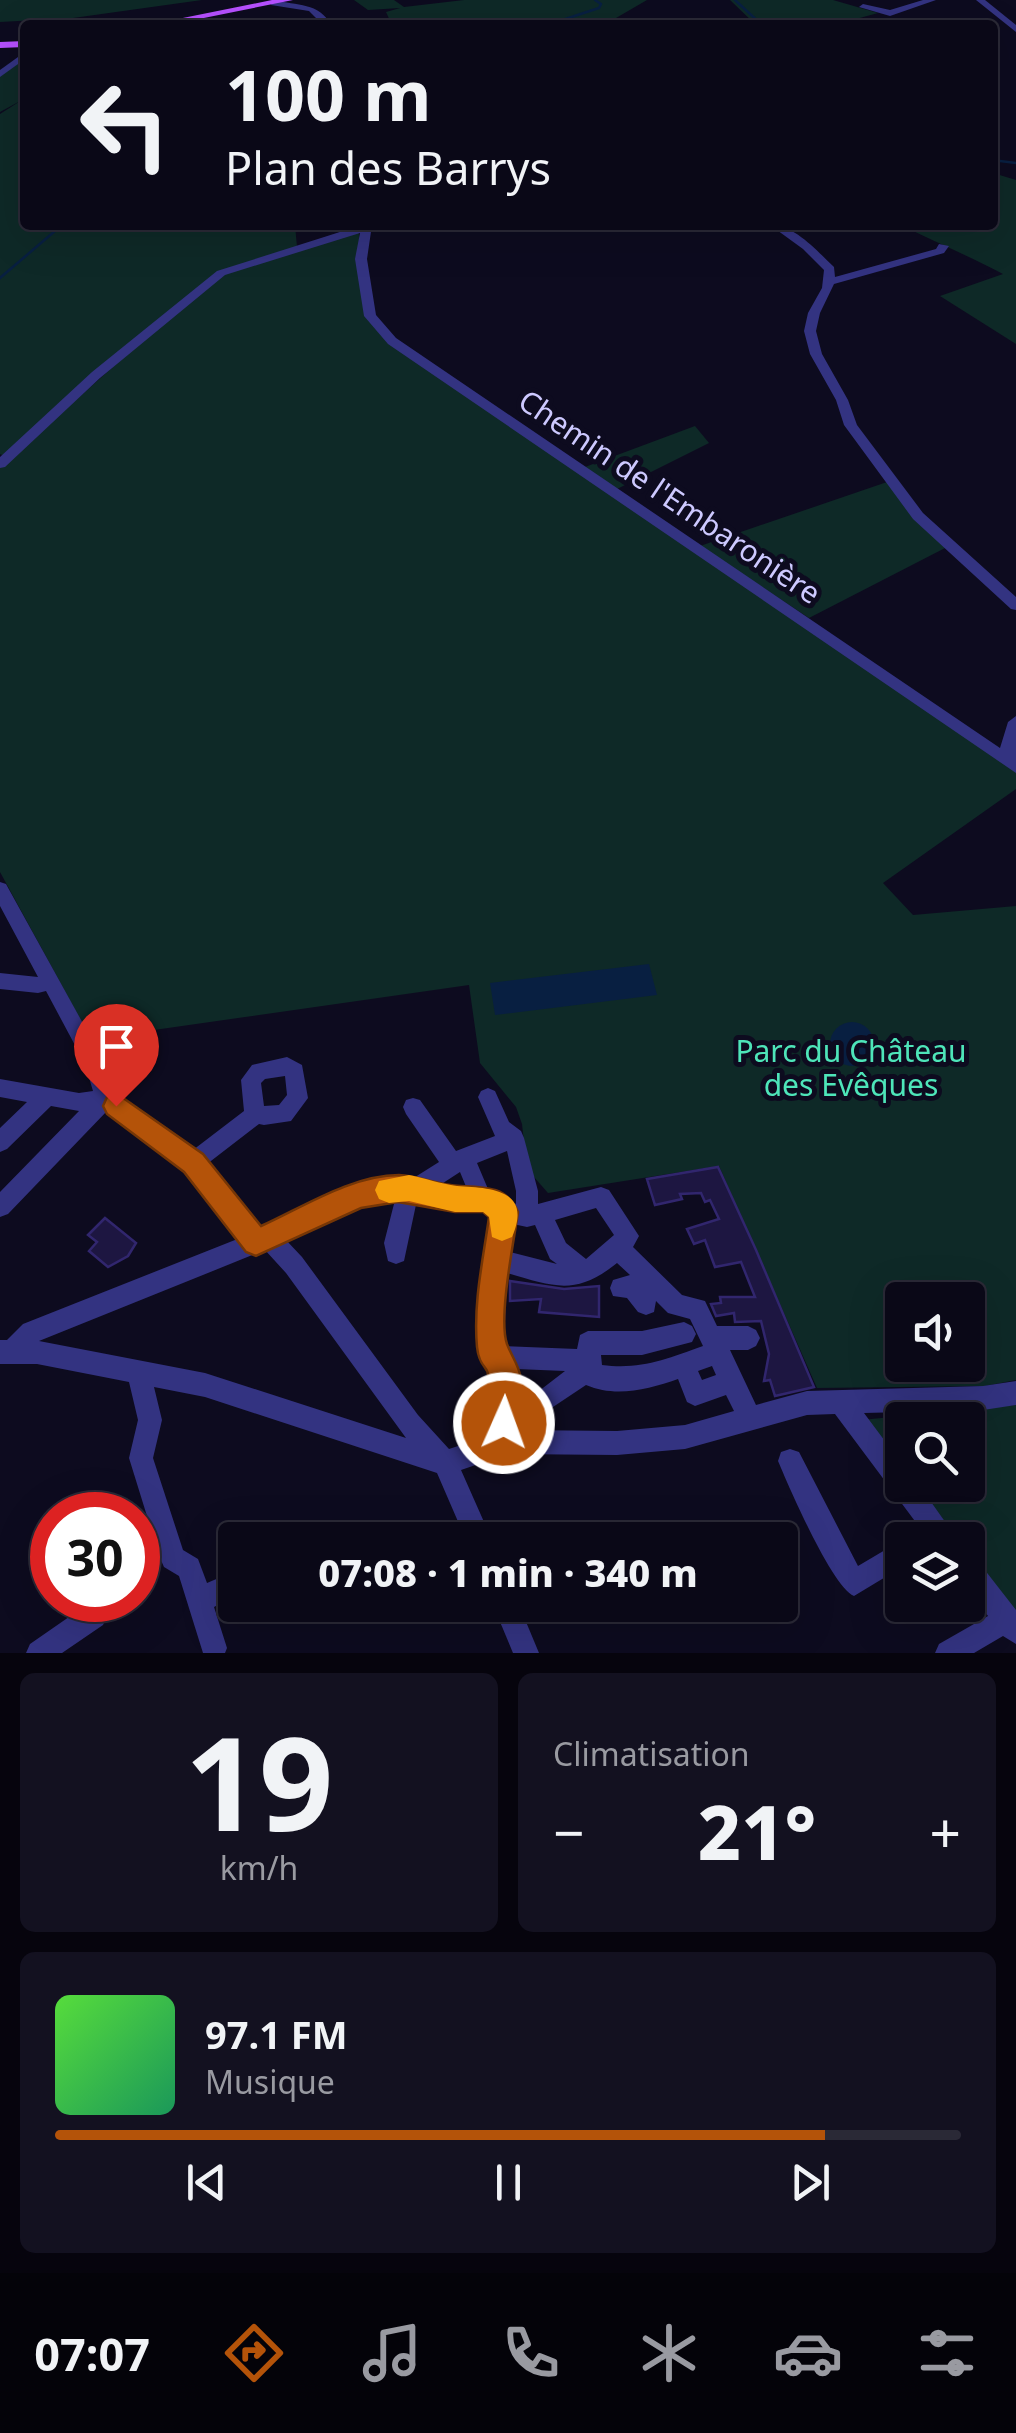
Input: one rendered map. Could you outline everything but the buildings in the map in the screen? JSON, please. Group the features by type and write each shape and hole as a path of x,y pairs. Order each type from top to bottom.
{"main road":[{"path":"179,20 288,0"}],"street":[{"path":"863,8 890,13 932,0"},
{"path":"980,0 1016,29"},
{"path":"273,2 322,13 325,20"},
{"path":"0,74 20,59"},
{"path":"4,461 96,375 221,272 357,230"},
{"name":"Chemin de l'Embaronière","path":"366,230 361,260 370,316 392,341 1011,763"},
{"path":"781,230 830,269 829,282 810,331 816,354 842,400 850,425 918,516 1016,605"},
{"path":"829,282 940,251 943,246"},
{"path":"1011,763 1010,732 1016,722"},
{"path":"0,889 94,1062 106,1098 193,1163 262,1239 294,1264 409,1424 446,1463 471,1522"},
{"path":"0,981 38,985 48,982"},
{"path":"0,1088 78,1102 106,1098"},
{"path":"0,1142 46,1097"},
{"path":"488,1097 502,1128 514,1138 538,1221 558,1251 586,1273"},
{"path":"0,1207 106,1098"},
{"path":"413,1107 458,1161 482,1199 504,1212 538,1221 601,1197 623,1242 676,1305 697,1309 705,1338 732,1381 748,1417"},
{"path":"193,1163 257,1113"},
{"path":"396,1253 395,1242 412,1188 458,1161 514,1138"},
{"path":"7,1351 31,1332 262,1239 358,1195 412,1188 455,1199 482,1199"},
{"path":"504,1212 495,1260 492,1351 503,1362 506,1384 498,1397 508,1442"},
{"path":"495,1260 574,1278 606,1263 623,1242"},
{"path":"621,1288 632,1286 646,1304"},
{"path":"595,1358 649,1378 684,1364 705,1338"},
{"path":"503,1362 523,1357 595,1358 642,1343 748,1338"},
{"path":"7,1351 140,1372 238,1394 446,1463 508,1442 636,1442 685,1437 806,1403 983,1398 1016,1393"},
{"path":"546,1399 595,1358"},
{"path":"684,1364 695,1394 732,1381"},
{"path":"140,1372 150,1420 141,1458 172,1558 189,1568 214,1648"},
{"path":"842,1404 925,1522"},
{"path":"790,1461 834,1552 854,1583 885,1564"},
{"path":"948,1653 1012,1625 985,1590"},
{"path":"200,1600 218,1591"},
{"path":"39,1653 85,1622"},
{"path":"513,1622 526,1653"}],"green space":[{"path":"0,0 202,0 73,18 0,22"},
{"path":"354,0 394,0 404,7 464,0 647,0 613,20 390,20 386,12 400,8 368,10"},
{"path":"730,0 833,0 878,13 852,20 751,20"},
{"path":"20,60 20,101 0,112 0,76"},
{"name":"Parc du Château des Evêques","path":"20,101 20,230 295,230 297,247 346,230 358,230 367,317 377,330 1016,772 1016,789 883,883 913,915 1016,906 1016,1380 985,1386 817,1388 719,1166 548,1193 527,1169 516,1107 480,1063 469,985 91,1039 0,872 0,468 219,272 4,456 0,454 0,114"},
{"path":"998,175 1016,180 1016,344 940,296 1003,274 911,230 998,230"},
{"path":"695,426 709,443 617,489 585,467"},
{"path":"890,481 947,547 809,618 700,546"},
{"path":"1016,1405 1016,1614 985,1575 985,1522 943,1522 927,1502 985,1502 985,1408"},
{"path":"885,1418 885,1450 861,1420"}],"water":[{"path":"649,964 657,995 495,1015 490,983"},
{"path":"852,1022 867,1029 874,1044 867,1059 852,1066 837,1059 830,1044 837,1029"}],"waterway":[{"path":"562,20 599,8 601,4 595,0"},
{"path":"735,0 757,20"},
{"path":"998,161 1016,163"},
{"path":"0,278 56,230"}],"slow traffic":[{"path":"389,1190 409,1188 455,1199 488,1199 504,1212 502,1227"}],"route":[{"path":"116,1106 193,1163 256,1242 358,1195 398,1188 455,1199 488,1199 504,1212 491,1302 492,1351 503,1362 506,1373 504,1390 498,1397 504,1423"}]}
